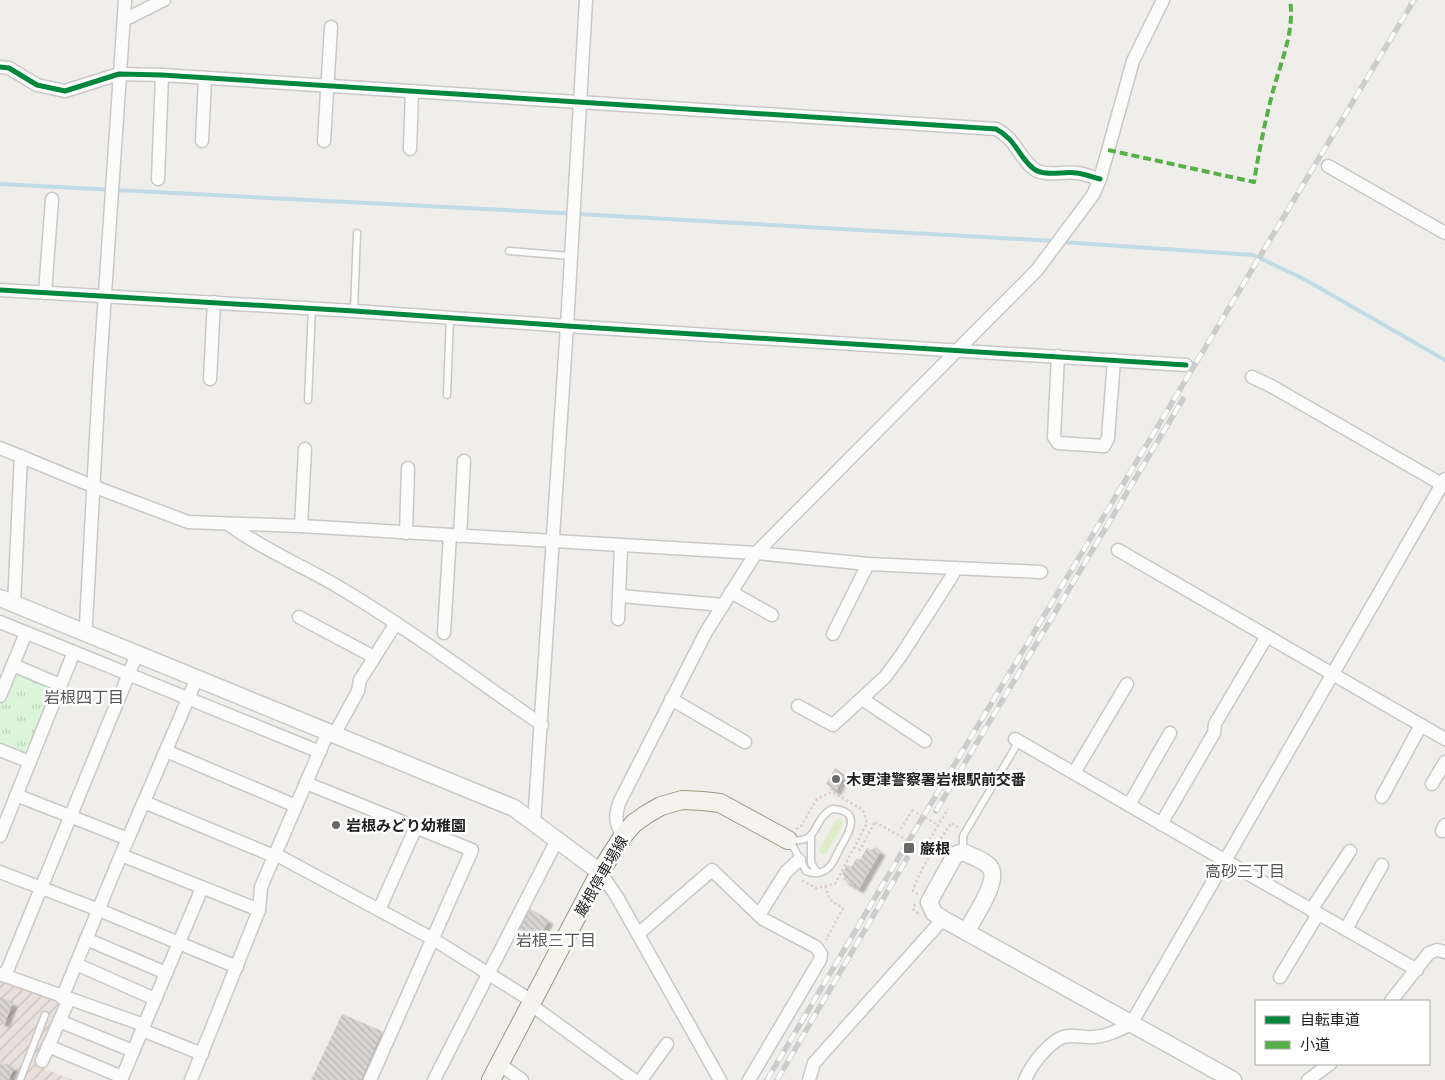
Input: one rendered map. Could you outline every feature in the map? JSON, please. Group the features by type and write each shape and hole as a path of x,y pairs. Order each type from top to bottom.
{"main road":[{"name":"巌根停車場線","path":"495,1072 600,872 623,836 647,814 661,806 682,800 720,804 788,840"}],"street":[{"path":"83,632 86,624 125,0"},
{"path":"124,20 164,0"},
{"path":"534,823 542,725 586,0"},
{"path":"623,836 616,826 615,814 619,803 706,632 756,554 1037,270 1093,195 1100,179 1132,61 1163,0"},
{"path":"324,140 331,27"},
{"path":"0,67 9,68 37,85 65,91 119,74 162,75 996,129 1004,133 1011,140 1035,171 1042,173 1075,173 1100,179"},
{"path":"158,179 162,75"},
{"path":"202,141 205,78"},
{"path":"410,149 412,91"},
{"path":"1328,166 1445,233"},
{"path":"45,293 52,199"},
{"path":"0,290 312,308 1186,365"},
{"path":"210,379 214,302"},
{"path":"1058,356 1054,437 1058,443 1104,446 1108,438 1114,360"},
{"path":"1025,1080 1028,1072 1045,1050 1064,1037 1094,1037 1108,1034 1130,1024 1444,483 1252,377"},
{"path":"0,448 188,522 301,526 756,554 868,564 1041,572"},
{"path":"301,526 305,449"},
{"path":"21,456 7,601 514,808 600,872 617,897 720,1080"},
{"path":"444,633 464,461"},
{"path":"406,533 408,468"},
{"path":"228,524 244,536 336,586 396,623 542,725"},
{"path":"618,619 622,546"},
{"path":"1118,550 1445,739"},
{"path":"833,634 868,564"},
{"path":"798,706 833,725 885,677 902,654 956,568"},
{"path":"732,592 772,615"},
{"path":"620,596 723,605"},
{"path":"299,617 374,657"},
{"path":"0,622 320,752"},
{"path":"191,1080 259,910 261,887 306,783 320,752 358,691 360,680 396,623"},
{"path":"0,696 26,633"},
{"path":"1161,824 1214,733 1215,724 1267,636"},
{"path":"0,836 74,652"},
{"path":"137,654 42,888 2,975 143,1028 202,1054"},
{"path":"13,665 60,685"},
{"path":"42,1061 59,1021 76,964 198,678"},
{"path":"1074,773 1126,684"},
{"path":"862,698 925,741"},
{"path":"672,699 745,742"},
{"path":"1382,797 1421,725"},
{"path":"1129,805 1170,733"},
{"path":"1017,740 1417,970"},
{"path":"0,750 30,762"},
{"path":"166,751 296,806"},
{"path":"1432,784 1445,762"},
{"path":"306,783 472,850 370,1080"},
{"path":"16,795 128,839"},
{"path":"144,802 275,855 432,939 531,1002 634,1080"},
{"path":"378,910 416,827"},
{"path":"434,1080 557,840"},
{"path":"1280,977 1350,851"},
{"path":"966,932 989,891 993,873 989,866 963,852 955,855 929,902 934,912 943,920 1234,1080"},
{"path":"121,855 259,910"},
{"path":"759,915 786,872 799,860"},
{"path":"1346,929 1382,865"},
{"path":"638,934 712,870 759,915 820,952 820,960 749,1080"},
{"path":"0,872 99,910 237,967"},
{"path":"48,1046 122,1079 202,888"},
{"path":"809,1080 814,1063 943,920"},
{"path":"86,940 166,973"},
{"path":"1392,1000 1429,953 1437,950 1445,952"},
{"path":"76,964 155,999"},
{"path":"59,1021 133,1051"},
{"path":"641,1080 667,1044"},
{"path":"1308,1080 1329,1065"},
{"path":"495,1072 522,1080"}],"lane":[{"path":"354,311 357,233"},
{"path":"510,251 571,256"},
{"path":"308,400 312,308"},
{"path":"447,395 450,317"},
{"path":"963,852 963,836 1017,740"},
{"path":"832,809 840,809 848,813 851,819 850,831 830,867 823,872 806,871 788,840 798,842 808,839 824,814 832,809"},
{"path":"811,836 811,863 818,873"},
{"path":"20,1080 45,1015"}],"path":[{"path":"927,844 948,809"},
{"path":"901,829 912,810 938,825"},
{"path":"854,847 860,850 875,822 932,854"},
{"path":"919,895 913,891 932,854 952,823 959,828"},
{"path":"820,952 843,908 830,900 825,886"}],"shaded area":[{"path":"0,979 62,1003 35,1065 73,1080 0,1080"}],"green space":[{"path":"14,667 59,686 29,760 0,748 0,700"},
{"path":"840,818 843,823 827,853 822,855 819,850 836,820"}],"building":[{"path":"835,768 845,775 836,791 826,784"},
{"path":"875,847 881,851 859,889 843,879 845,876 842,874 847,865 851,867 857,858 860,860 867,848 872,850"},
{"path":"529,908 549,920 535,943 516,932"},
{"path":"0,997 13,1002 5,1023 0,1021"},
{"path":"342,1014 382,1031 361,1080 311,1080"},
{"path":"0,1062 14,1067 9,1080 0,1080"}],"waterway":[{"path":"0,184 1054,241"},
{"path":"1061,242 1253,255 1304,279 1445,360"}],"railway":[{"path":"767,1080 1414,0"},
{"path":"936,811 1183,399"},
{"path":"777,1080 907,858"}],"marked path":[{"path":"1108,150 1254,182 1267,114 1289,35 1291,23 1290,0"}],"cycle path":[{"path":"0,67 9,68 37,85 65,91 119,74 162,75 996,129 1003,133 1029,165 1038,171 1043,173 1077,173 1100,179"},
{"path":"0,290 1186,365"}],"place":[{"name":"木更津警察署岩根駅前交番","path":"836,779"},
{"name":"岩根みどり幼稚園","path":"336,825"},
{"name":"巌根","path":"909,848"}],"district":[{"name":"岩根四丁目","path":"84,697"},
{"name":"高砂三丁目","path":"1245,871"},
{"name":"岩根三丁目","path":"556,940"}]}
